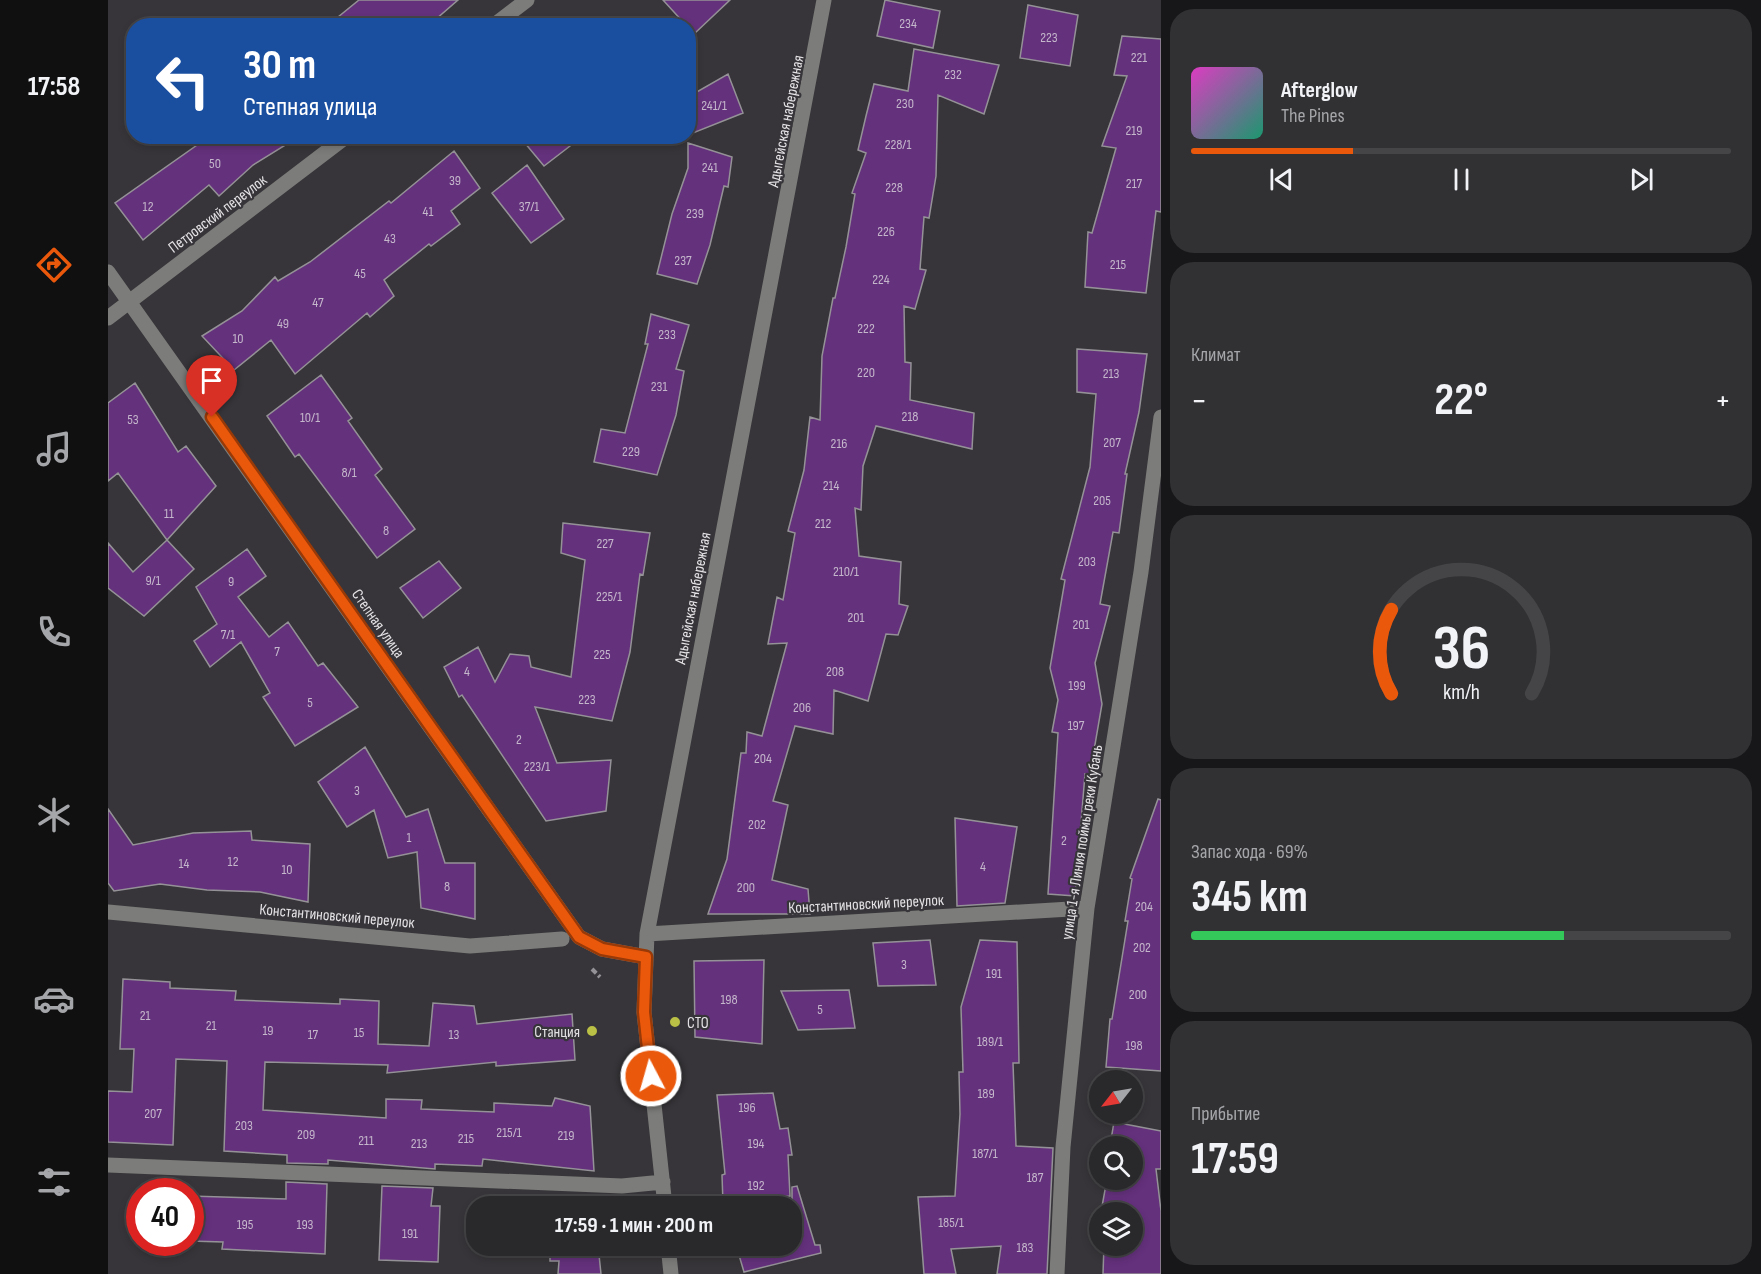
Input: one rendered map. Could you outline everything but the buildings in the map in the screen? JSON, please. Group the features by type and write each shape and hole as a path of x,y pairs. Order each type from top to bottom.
{"street":[{"path":"503,18 526,0"},
{"name":"Адыгейская набережная","path":"664,1196 644,1012 646,934 824,0"},
{"name":"Петровский переулок","path":"108,318 337,144"},
{"name":"Степная улица","path":"108,272 579,937 602,949 646,957"},
{"name":"улица 1-я Линия поймы реки Кубань","path":"1057,1274 1063,1147 1087,908 1141,572 1161,417"},
{"name":"Константиновский переулок","path":"646,934 1087,908"},
{"name":"Константиновский переулок","path":"108,912 471,946 562,939"},
{"path":"108,1165 622,1186 663,1182"},
{"path":"669,1256 671,1274"}],"place":[{"name":"СТО","path":"675,1022"},
{"name":"Станция","path":"592,1031"}],"route":[{"path":"212,417 579,937 602,949 646,957 644,1012 651,1076"}]}
